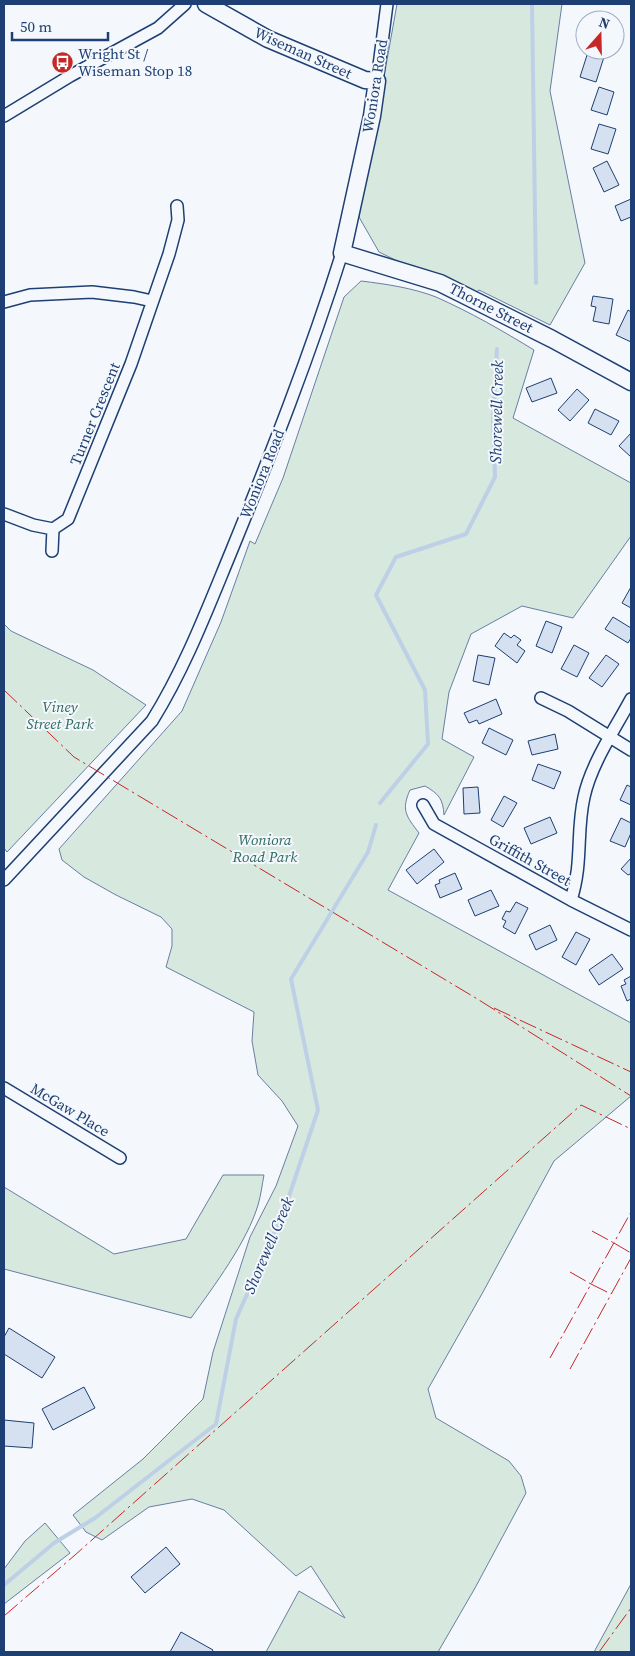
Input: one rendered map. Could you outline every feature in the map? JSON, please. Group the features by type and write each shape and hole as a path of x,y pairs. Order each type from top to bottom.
{"street":[{"path":"5,112 158,28 185,4"},
{"name":"Wiseman Street","path":"206,4 268,39 365,80 377,81"},
{"name":"Woniora Road","path":"4,880 152,721 187,657 267,464 319,325 342,253 372,116 387,4"},
{"name":"Turner Crescent","path":"53,529 68,519 131,364 171,246 178,220 177,206"},
{"name":"Thorne Street","path":"342,253 440,282 536,330 631,382"},
{"path":"4,302 30,295 92,292 152,301"},
{"path":"4,514 33,525 53,529 52,551"},
{"path":"541,698 568,711 631,750"},
{"path":"571,900 577,882 584,796 595,766 631,700"},
{"name":"Griffith Street","path":"423,805 434,824 571,900 631,930"},
{"name":"McGaw Place","path":"4,1088 120,1158"}],"green space":[{"path":"397,4 562,4 550,91 585,263 550,325 479,290 471,297 379,252 359,217"},
{"name":"Woniora Road Park","path":"361,281 409,289 436,297 486,322 534,350 513,418 631,483 631,536 573,618 522,606 471,634 449,692 442,739 474,757 444,815 443,805 434,792 425,786 410,790 405,808 406,813 419,833 388,890 631,1023 631,1096 554,1161 428,1389 436,1418 509,1461 521,1476 526,1493 438,1652 266,1652 299,1591 345,1618 311,1566 296,1576 224,1510 192,1499 149,1507 102,1540 86,1532 73,1515 143,1459 203,1399 213,1352 250,1237 276,1186 298,1126 282,1101 258,1075 252,1041 254,1012 166,967 172,946 172,929 161,917 84,877 62,860 59,849 182,711 221,622 250,541 255,544 283,478 344,297"},
{"name":"Viney Street Park","path":"4,624 11,631 93,670 146,705 7,852 4,848"},
{"path":"223,1175 264,1175 261,1194 253,1219 238,1249 191,1318 4,1269 4,1187 114,1254 186,1239"},
{"path":"45,1523 70,1553 4,1604 4,1569 25,1541"},
{"path":"631,1584 631,1652 594,1652"}],"building":[{"path":"585,60 603,60 596,82 580,77"},
{"path":"599,87 614,92 607,115 591,110"},
{"path":"599,124 616,129 608,154 591,149"},
{"path":"607,161 619,185 604,192 593,168"},
{"path":"631,199 631,217 621,221 615,206"},
{"path":"593,296 613,299 609,324 593,321 596,307 591,306"},
{"path":"628,310 631,312 631,342 616,335"},
{"path":"551,378 557,393 532,402 526,388"},
{"path":"577,389 589,400 570,421 558,410"},
{"path":"595,409 619,421 611,435 588,423"},
{"path":"631,433 631,457 619,446"},
{"path":"631,587 631,608 622,603"},
{"path":"613,617 631,628 631,638 628,643 605,629"},
{"path":"546,621 562,627 552,653 536,646"},
{"path":"504,633 511,638 514,635 521,640 517,645 525,651 517,663 495,646"},
{"path":"574,645 589,653 577,677 561,669"},
{"path":"478,655 495,658 489,685 473,681"},
{"path":"606,655 619,664 602,687 589,678"},
{"path":"496,699 502,714 479,724 477,720 469,723 464,713"},
{"path":"489,728 513,740 506,755 482,743"},
{"path":"555,734 558,749 532,755 528,741"},
{"path":"538,764 561,772 554,789 532,780"},
{"path":"627,785 631,787 631,805 620,800"},
{"path":"478,787 480,813 464,814 463,788"},
{"path":"504,796 517,803 503,827 491,820"},
{"path":"550,817 557,833 531,844 524,828"},
{"path":"621,818 631,823 631,833 625,847 610,841"},
{"path":"434,849 444,862 417,884 406,870"},
{"path":"631,858 631,875 628,875 621,869"},
{"path":"455,873 462,889 440,898 435,885 440,883 439,880"},
{"path":"491,890 499,906 475,916 468,900"},
{"path":"516,902 528,908 515,934 503,927 506,921 502,919 506,911 510,912"},
{"path":"550,925 557,940 536,950 529,935"},
{"path":"576,932 590,939 576,965 562,957"},
{"path":"612,954 623,969 599,985 589,970"},
{"path":"631,976 631,999 627,1001 621,986 626,984 624,980"},
{"path":"9,1328 55,1357 42,1378 4,1354 4,1337"},
{"path":"84,1387 95,1408 53,1430 42,1409"},
{"path":"4,1420 34,1423 32,1448 4,1446"},
{"path":"166,1547 180,1564 145,1593 131,1577"},
{"path":"181,1632 213,1650 212,1652 170,1652"}],"waterway":[{"name":"Shorewell Creek","path":"532,4 536,283"},
{"name":"Shorewell Creek","path":"380,803 428,744 425,690 376,595 396,557 466,534 495,477 493,419 497,349"},
{"name":"Shorewell Creek","path":"4,1585 54,1543 95,1518 216,1424 236,1319 284,1211 318,1110 291,979 368,852 376,825"}],"power":[{"path":"4,690 74,757 479,1000 631,1096"},
{"path":"494,1008 631,1072"},
{"path":"4,1616 581,1105 631,1129"},
{"path":"550,1358 631,1212"},
{"path":"592,1231 614,1243"},
{"path":"614,1243 631,1253"},
{"path":"570,1369 631,1258"},
{"path":"570,1272 591,1284"},
{"path":"591,1284 611,1294"},
{"path":"599,1652 631,1608"}],"place":[{"name":"Wright St / Wiseman Stop 18","path":"62,63"}]}
